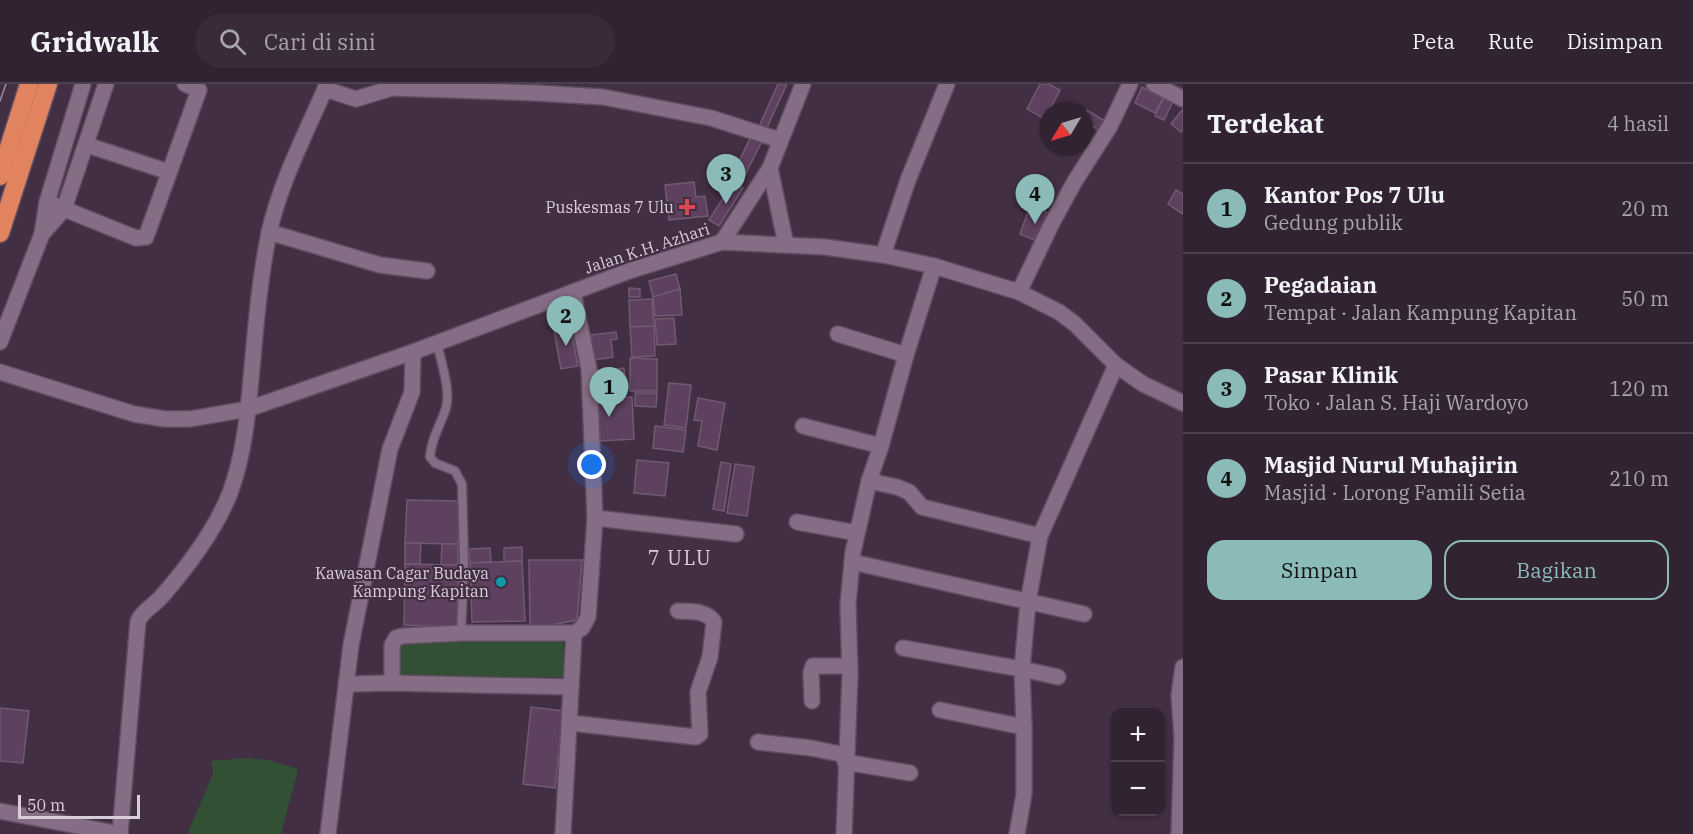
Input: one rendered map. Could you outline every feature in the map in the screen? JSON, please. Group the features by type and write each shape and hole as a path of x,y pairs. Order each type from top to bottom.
{"highway":[{"path":"0,233 20,143 29,84"},
{"path":"0,176 20,143 48,84"}],"street":[{"path":"0,342 42,234 47,202 83,84"},
{"path":"42,234 64,209 106,84"},
{"path":"722,242 770,168 803,84"},
{"path":"883,255 908,180 947,84"},
{"path":"1019,292 1052,223 1110,126 1130,84"},
{"path":"1154,84 1183,99"},
{"path":"47,202 136,238 142,239 148,235 196,86"},
{"path":"0,811 120,834 138,621 161,598 193,558 220,516 230,492 244,445 269,232 286,181 326,86 356,99 392,88 516,88 603,98 711,118 780,140"},
{"path":"87,145 169,172"},
{"path":"770,168 786,245"},
{"path":"269,232 380,265 427,271"},
{"name":"Jalan K.H. Azhari","path":"0,372 134,414 165,419 190,419 248,409 413,352 629,271 722,242 786,245 883,255 934,266 1019,292 1059,312 1122,369 1143,384 1183,403"},
{"path":"844,834 849,666 848,604 852,562 869,481 934,266"},
{"path":"392,683 392,645 396,638 460,633 574,633 582,628 588,617 596,518 589,369 573,292"},
{"path":"838,334 906,355"},
{"path":"328,834 351,645 390,449 412,392 413,352"},
{"path":"1017,834 1024,794 1022,669 1028,602 1040,536 1122,369"},
{"path":"803,426 881,446"},
{"path":"869,481 909,492 922,507 1040,536"},
{"path":"596,518 736,534"},
{"path":"797,522 857,533"},
{"path":"852,562 1084,614"},
{"path":"571,721 696,737 700,734 698,692 710,657 714,622 712,617 705,614 678,611"},
{"path":"563,834 571,721 574,633"},
{"path":"903,648 1058,677"},
{"path":"812,701 811,672 813,666 849,666"},
{"path":"1179,834 1182,738 1179,695 1183,667"},
{"path":"346,684 571,687"},
{"path":"940,710 1024,727"},
{"path":"759,742 811,748 845,759 910,773"}],"lane":[{"path":"437,343 448,391 447,406 430,448 430,457 435,463 455,471 462,484 464,562 460,633"}],"green space":[{"path":"563,638 564,677 401,676 401,643"},
{"path":"246,758 269,760 298,769 281,834 193,834 188,832 213,774 211,761"}],"building":[{"path":"778,84 787,84 764,134 757,131"},
{"path":"1040,84 1049,84 1060,90 1054,102 1039,102 1039,116 1027,109"},
{"path":"1142,87 1163,98 1155,113 1135,103"},
{"path":"1164,97 1173,101 1164,120 1155,116"},
{"path":"1183,109 1183,130 1181,132 1171,124"},
{"path":"1093,114 1108,123 1102,132 1093,126"},
{"path":"752,134 763,139 743,179 733,174"},
{"name":"Puskesmas 7 Ulu","path":"694,182 696,197 705,196 708,216 669,220 665,185"},
{"path":"733,182 743,188 719,226 709,220"},
{"path":"1176,190 1183,194 1183,214 1168,204"},
{"path":"1030,206 1050,214 1039,242 1020,234"},
{"path":"676,274 680,289 653,297 649,281"},
{"path":"629,288 640,289 640,297 629,297"},
{"path":"680,289 682,315 655,316 653,297"},
{"path":"652,299 654,326 630,327 629,300"},
{"path":"674,318 676,344 657,345 655,319"},
{"path":"570,324 578,366 561,369 553,326"},
{"path":"654,326 655,356 632,357 630,327"},
{"path":"616,332 617,339 611,340 613,357 594,360 591,335"},
{"path":"630,358 657,359 657,391 630,391"},
{"path":"624,368 625,384 603,387 601,371"},
{"path":"669,383 691,385 686,428 664,425"},
{"path":"635,393 657,393 656,407 635,406"},
{"path":"632,397 634,439 600,441 597,399"},
{"path":"698,398 725,403 717,450 698,446 702,421 694,420"},
{"path":"655,426 686,430 683,452 653,448"},
{"path":"637,460 669,463 665,496 634,493"},
{"path":"721,462 731,464 724,511 713,509"},
{"path":"735,464 754,467 747,516 727,513"},
{"path":"407,500 459,501 458,544 405,543"},
{"path":"405,543 421,543 420,564 405,564"},
{"path":"442,544 458,544 458,565 441,565"},
{"path":"522,547 522,561 504,562 504,548"},
{"path":"490,548 491,562 470,563 469,549"},
{"path":"529,560 582,560 577,620 530,629"},
{"path":"522,561 525,621 472,622 470,563"},
{"path":"405,564 458,565 457,627 404,625"},
{"path":"531,707 563,711 555,788 523,784"},
{"path":"0,708 29,711 23,763 0,761"}],"tram line":[{"path":"0,101 6,84"}],"place":[{"name":"Pasar Klinik","path":"726,204"},
{"name":"Puskesmas 7 Ulu","path":"687,207"},
{"name":"Masjid Nurul Muhajirin","path":"1035,224"},
{"name":"Pegadaian","path":"566,346"},
{"name":"Kantor Pos 7 Ulu","path":"609,417"},
{"name":"Kawasan Cagar Budaya Kampung Kapitan","path":"501,582"}],"district":[{"name":"7 ULU","path":"680,557"}]}
